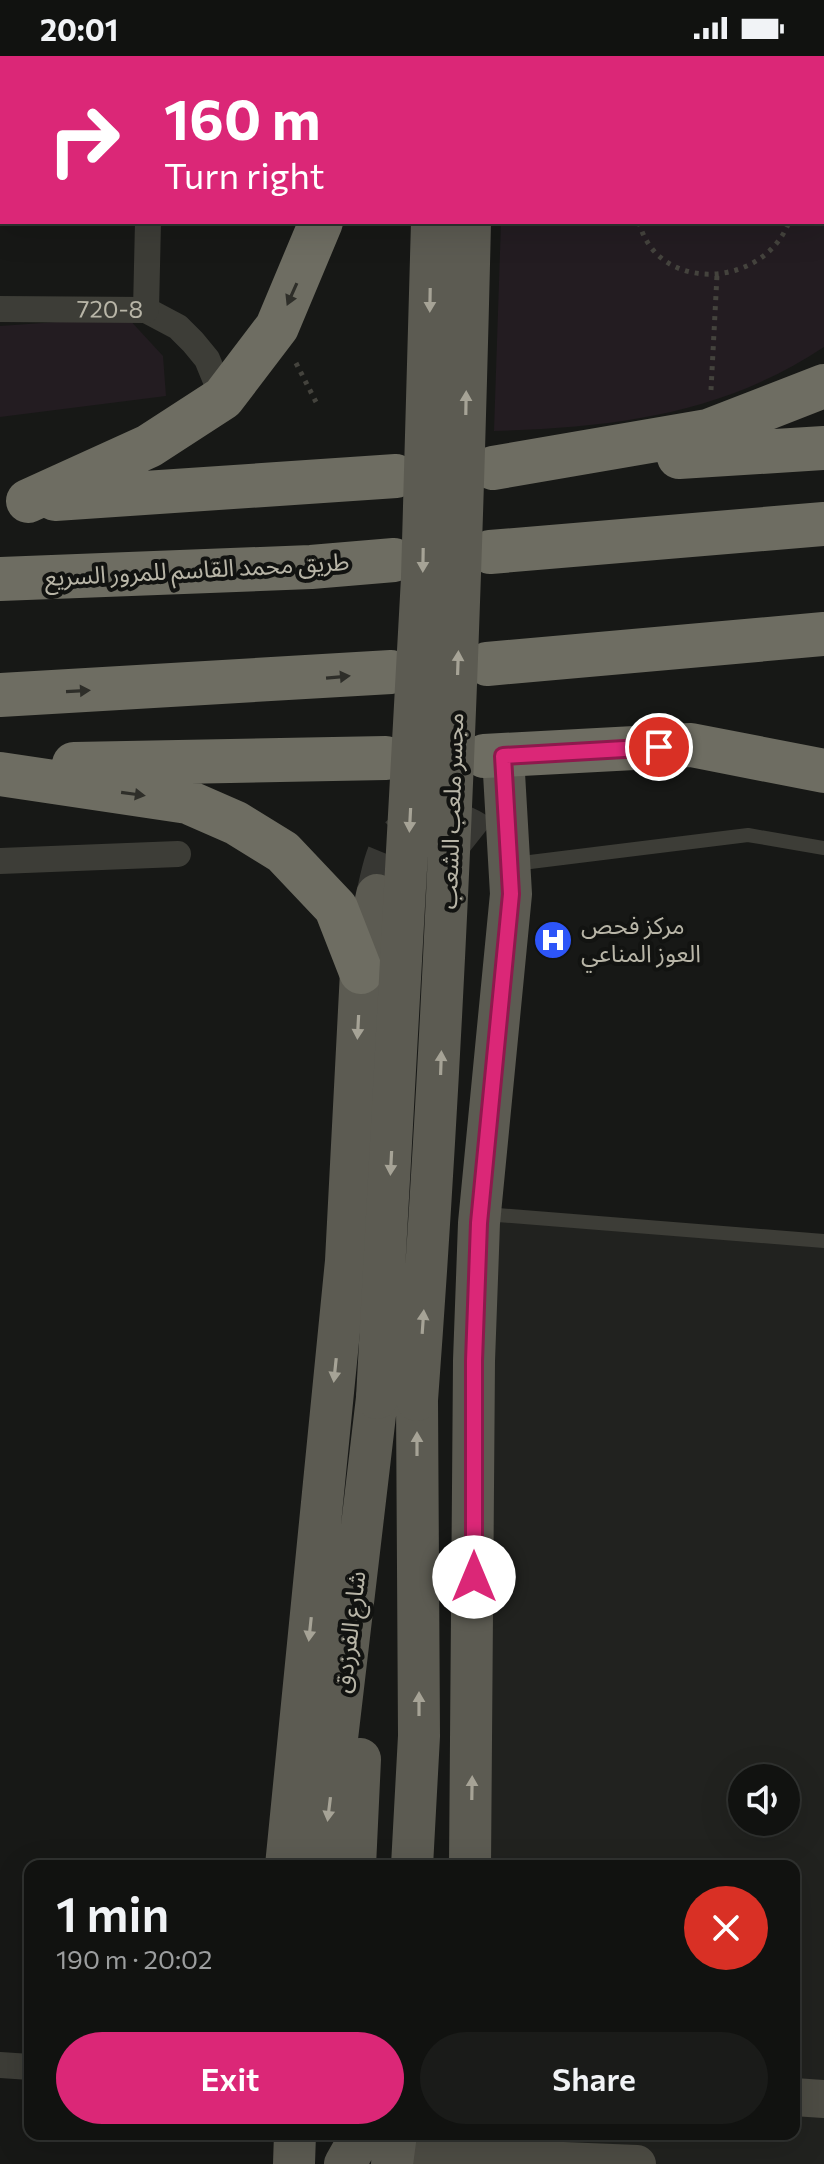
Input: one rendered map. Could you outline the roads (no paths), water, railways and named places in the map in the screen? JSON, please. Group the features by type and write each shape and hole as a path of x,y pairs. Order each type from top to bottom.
{"highway":[{"path":"14,503 149,446 223,398 277,327 320,224"},
{"path":"824,386 708,431 493,468 824,448"},
{"path":"14,503 396,476"},
{"path":"490,552 824,524"},
{"name":"طريق محمد القاسم للمرور السريع","path":"0,579 311,567 394,560"},
{"path":"487,664 824,634"},
{"path":"0,695 391,672"},
{"path":"494,756 691,745 824,771"},
{"path":"0,765 386,758"},
{"path":"0,774 188,802 236,823 283,852 336,908 361,972"}],"main road":[{"name":"مجسر ملعب الشعب","path":"397,1399 432,224"},
{"name":"مجسر ملعب الشعب","path":"397,1399 440,1096 462,578 470,224"},
{"path":"470,1860 474,1361 501,865 494,756"},
{"path":"287,1860 346,1261 361,972 377,895"},
{"name":"شارع الفرزدق","path":"323,1860 397,1399"},
{"path":"356,1860 397,1399"},
{"path":"397,1399 419,1736 412,1860"},
{"path":"294,2164 295,2140"},
{"path":"345,2164 386,2144"}],"street":[{"path":"146,310 148,224"},
{"name":"720-8","path":"0,309 146,310 178,327 193,342 207,359 223,398"},
{"path":"0,861 178,854"},
{"path":"0,2065 24,2067"},
{"path":"800,2097 824,2099"},
{"path":"386,2144 478,2161 637,2164"}],"lane":[{"path":"501,865 748,835 824,848"},
{"path":"480,1214 824,1241"}],"tunnel":[{"path":"377,895 389,852 407,831 431,822 444,822 481,837"}],"place":[{"name":"مركز فحص العوز المناعي","path":"553,940"}]}
